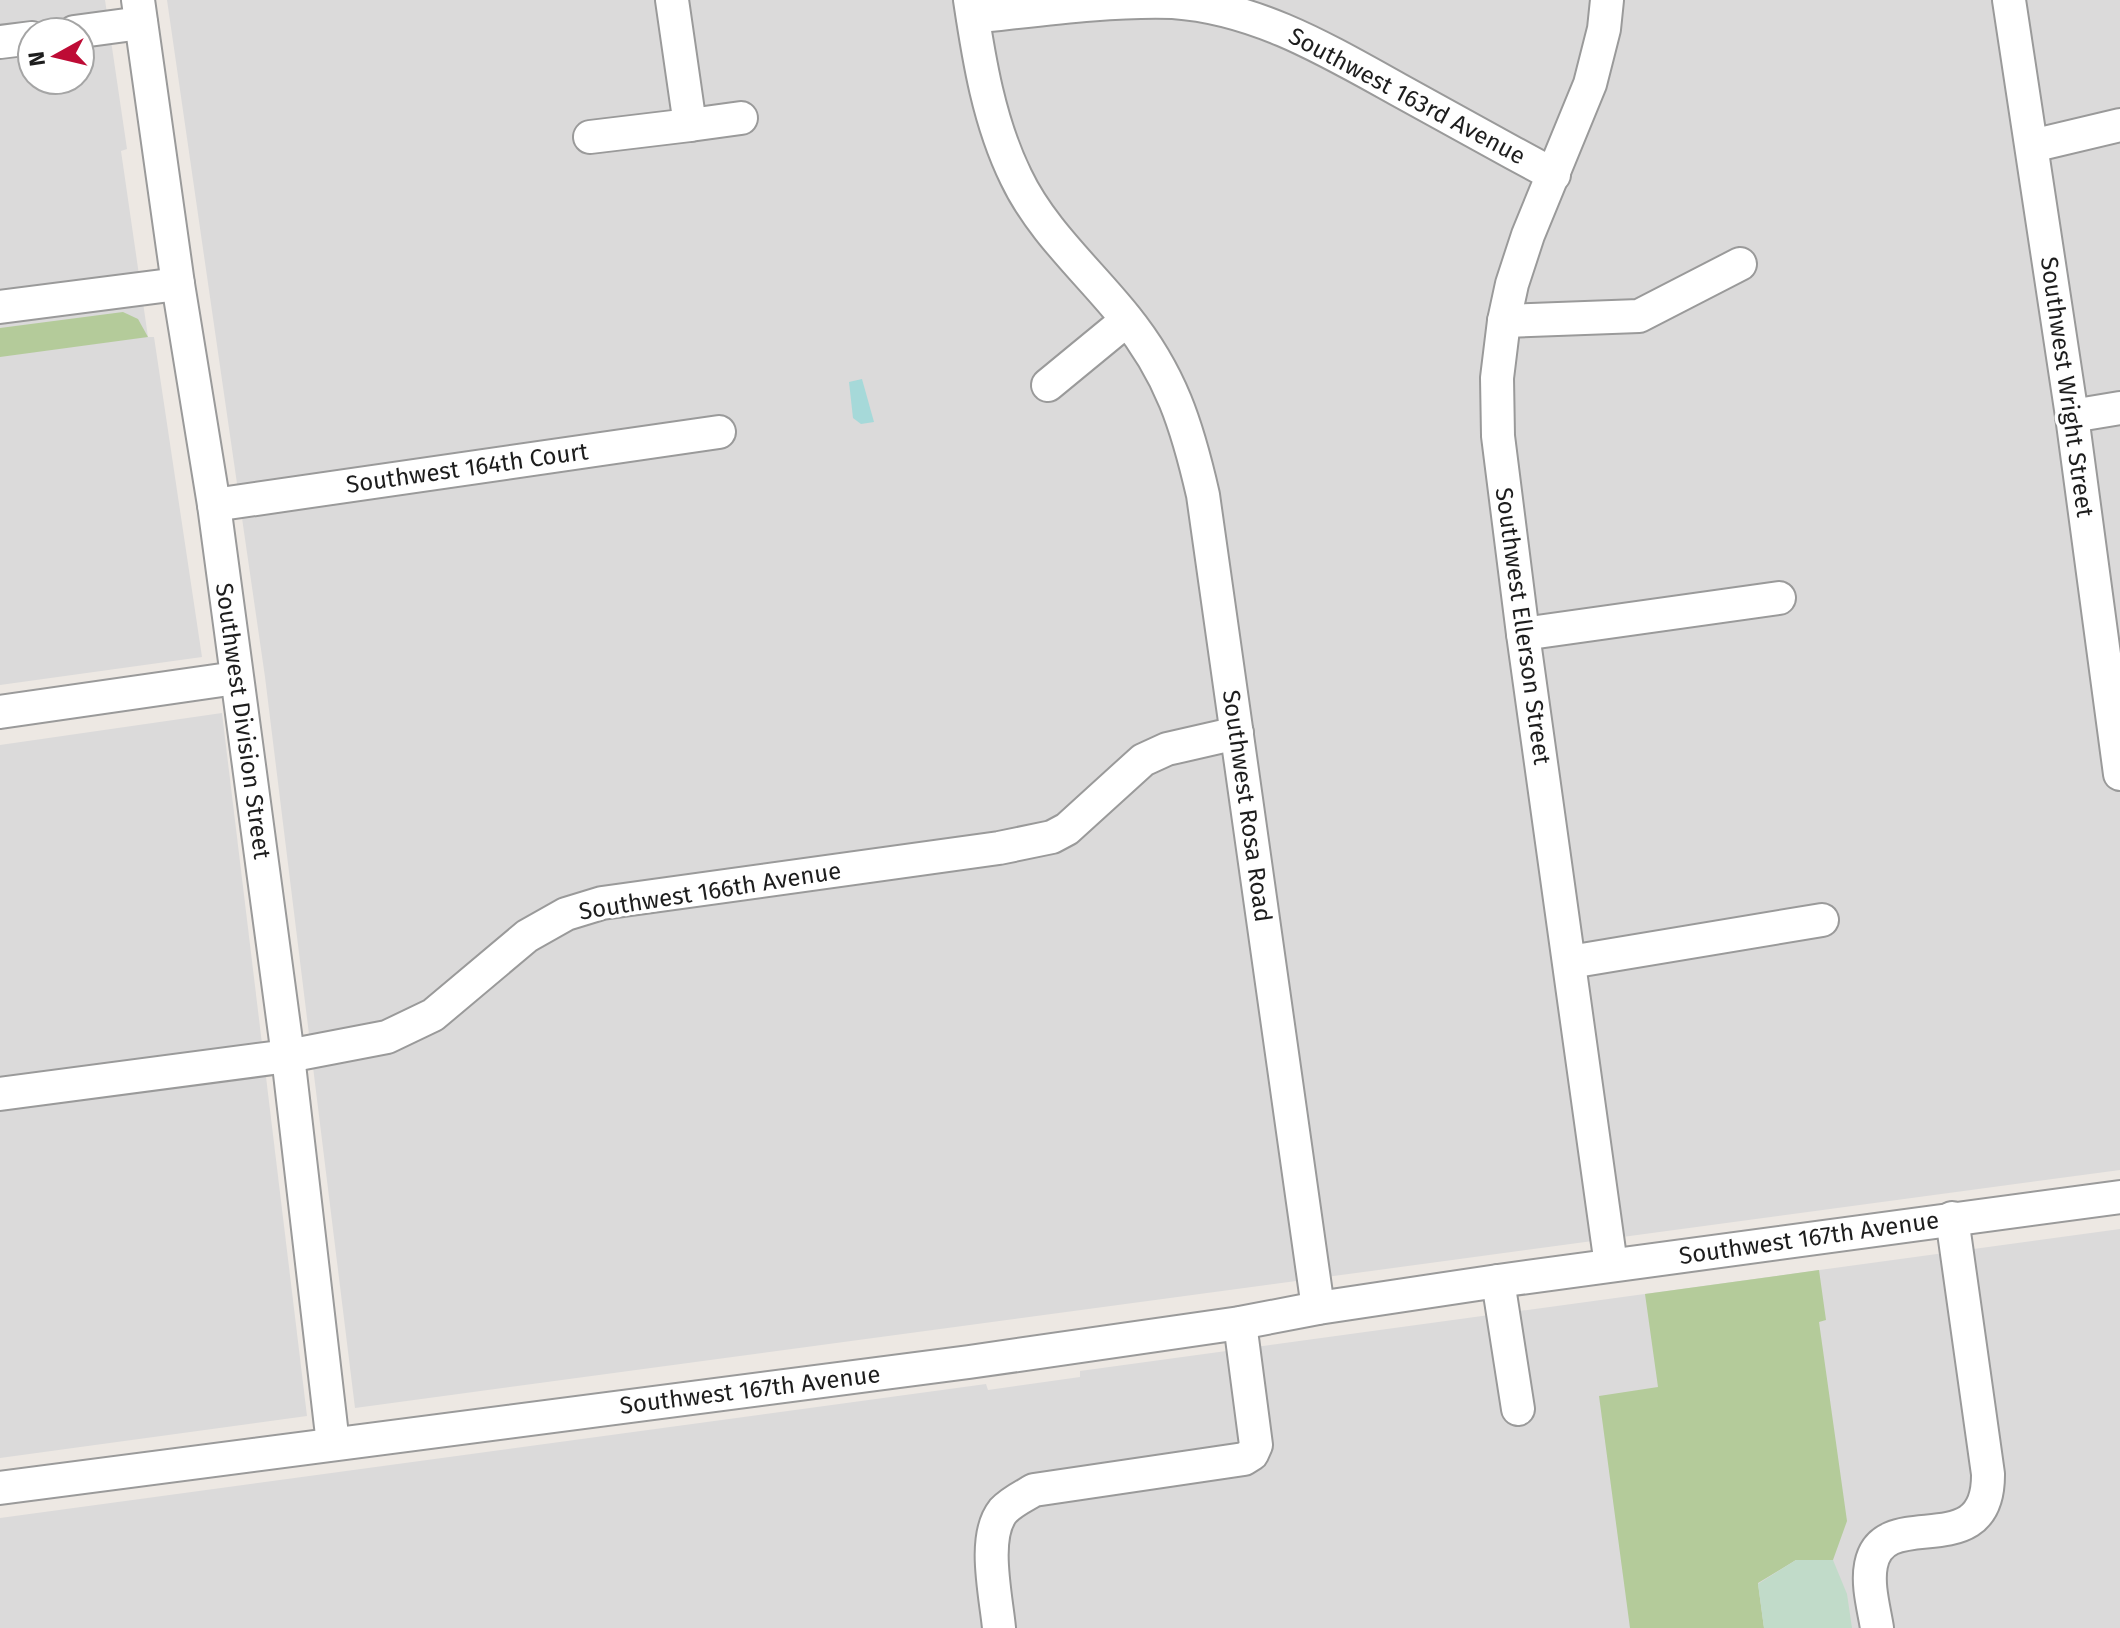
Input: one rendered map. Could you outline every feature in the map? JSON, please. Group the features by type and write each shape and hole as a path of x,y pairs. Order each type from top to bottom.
{"street":[{"path":"672,0 690,125"},
{"name":"Southwest 163rd Avenue","path":"971,8 1146,0 1177,2 1249,17 1317,44 1554,175"},
{"name":"Southwest Ellerson Street","path":"1607,0 1604,29 1590,84 1528,235 1504,321 1497,378 1498,436 1523,634 1611,1265"},
{"name":"Southwest Wright Street","path":"2009,0 2072,416 2120,774"},
{"name":"Southwest Rosa Road","path":"971,8 984,87 1016,178 1042,218 1127,320 1158,365 1175,397 1191,443 1203,495 1318,1308"},
{"path":"96,25 139,12"},
{"name":"Southwest Division Street","path":"139,12 214,505 288,1056 333,1444"},
{"path":"590,137 741,118"},
{"path":"2032,146 2120,125"},
{"path":"1504,321 1639,316 1740,264"},
{"path":"0,307 178,284"},
{"path":"1048,385 1127,320"},
{"path":"2072,416 2120,408"},
{"name":"Southwest 164th Court","path":"214,505 719,432"},
{"path":"1523,634 1779,598"},
{"path":"0,712 236,678"},
{"name":"Southwest 166th Avenue","path":"0,1094 288,1056 387,1037 433,1015 527,936 566,914 602,903 999,848 1052,837 1079,819 1143,760 1167,749 1237,733"},
{"path":"1570,962 1822,920"},
{"name":"Southwest 167th Avenue","path":"0,1488 969,1362 1240,1323 1498,1281 2120,1197"},
{"path":"1877,1628 1870,1568 1874,1549 1891,1538 1965,1525 1984,1512 1988,1491 1952,1218"},
{"path":"1498,1281 1518,1409"},
{"path":"999,1628 991,1550 995,1524 1005,1509 1017,1500 1034,1490 1244,1459 1252,1454 1256,1445 1240,1323"}],"shaded area":[{"path":"0,0 105,0 127,149 121,151 148,337 154,337 202,657 0,685"},
{"path":"167,0 2120,0 2120,1170 355,1408 265,677"},
{"path":"222,713 307,1416 0,1458 0,745"},
{"path":"2120,1229 2120,1628 0,1628 0,1518 986,1384 988,1390 1080,1377 1080,1371"}],"green space":[{"path":"123,312 138,319 148,337 0,357 0,328"},
{"path":"1819,1270 1826,1320 1819,1322 1847,1521 1833,1560 1796,1560 1758,1583 1764,1628 1630,1628 1599,1396 1658,1387 1645,1294"},
{"path":"1796,1560 1833,1560 1847,1594 1852,1628 1764,1628 1758,1584"}],"water":[{"path":"862,379 874,422 861,424 853,418 849,382"}]}
